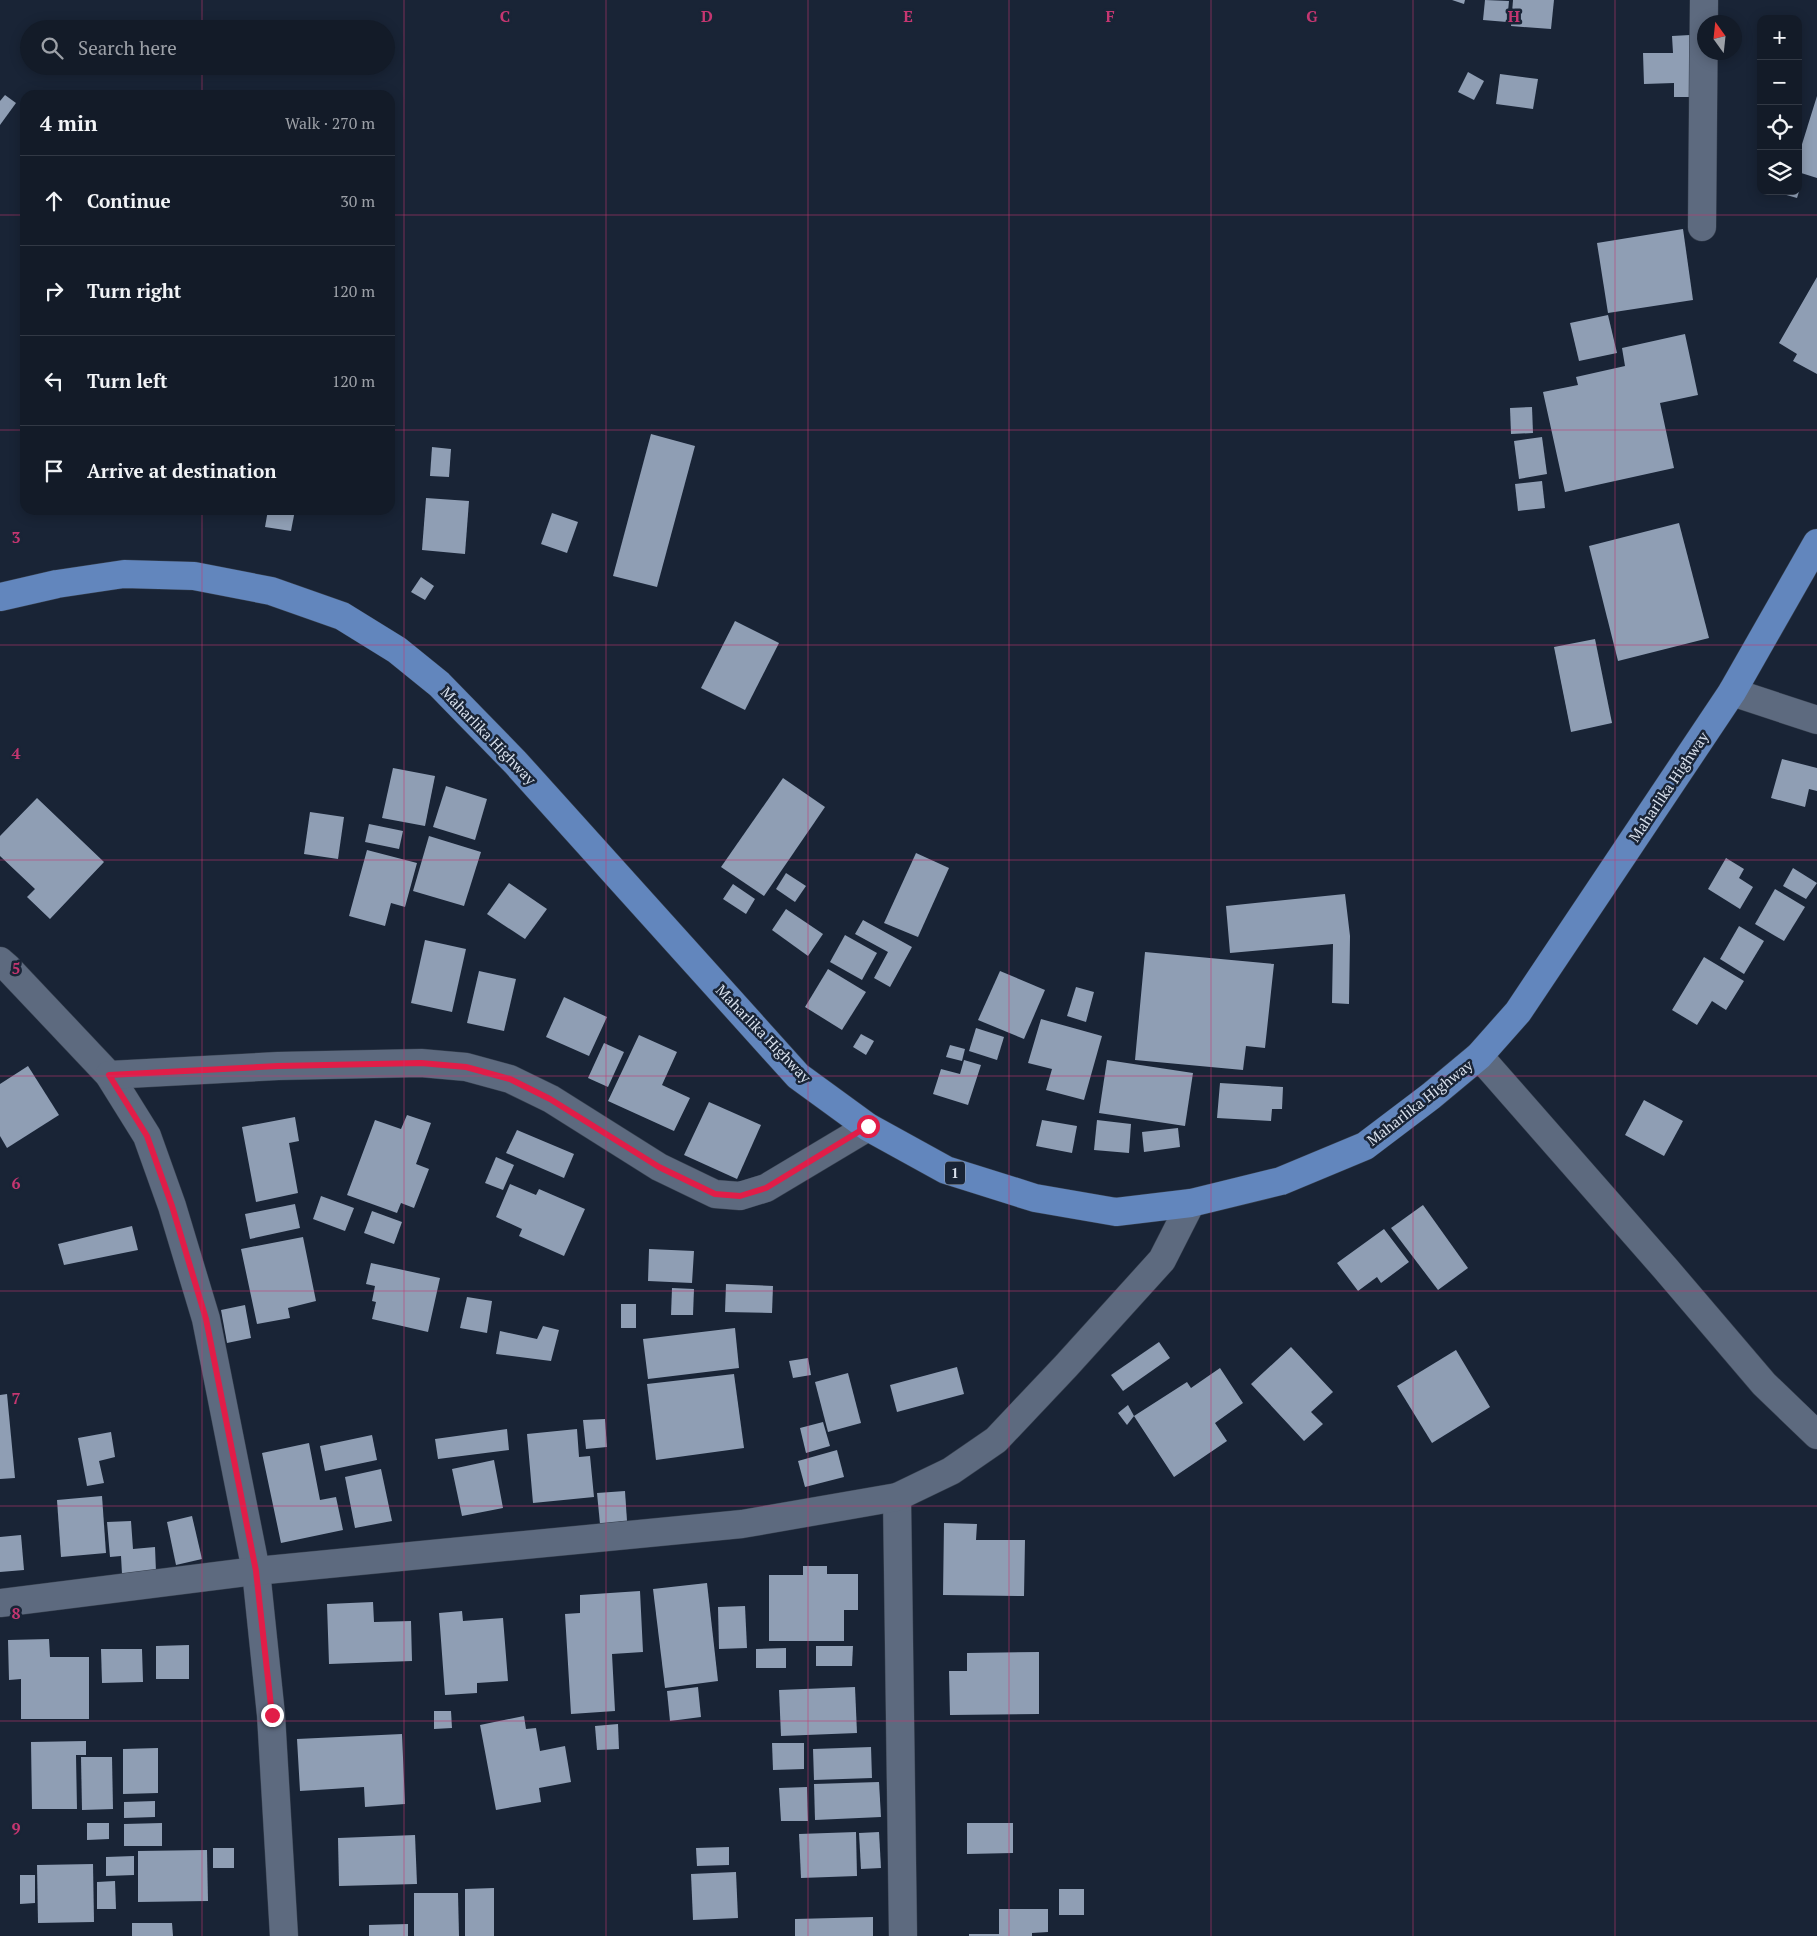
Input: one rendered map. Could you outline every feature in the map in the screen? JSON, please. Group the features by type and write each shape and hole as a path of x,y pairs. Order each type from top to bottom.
{"highway":[{"name":"Maharlika Highway","path":"0,597 57,584 124,574 194,576 271,591 342,616 397,650 439,684 515,762 798,1076 868,1126 946,1170 1035,1198 1116,1212 1191,1204 1281,1181 1365,1146 1431,1096 1479,1056 1518,1012 1732,692 1817,543"}],"street":[{"path":"1702,227 1704,0"},
{"path":"1732,692 1817,720"},
{"path":"0,961 109,1075 147,1136 172,1206 203,1310 256,1571 272,1715 284,1936"},
{"path":"1479,1056 1764,1384 1817,1435"},
{"path":"109,1075 287,1065 421,1063 466,1067 510,1079 550,1099 659,1167 715,1194 740,1196 766,1188 868,1126"},
{"path":"0,1603 256,1571 742,1524 897,1497 951,1471 996,1440 1162,1260 1191,1204"},
{"path":"897,1497 903,1936"}],"building":[{"path":"1452,0 1465,0 1464,4"},
{"path":"1485,0 1509,1 1507,22 1483,20"},
{"path":"1513,0 1554,0 1551,29 1511,26"},
{"path":"1690,35 1692,97 1674,97 1674,83 1644,84 1643,53 1673,53 1672,36"},
{"path":"1468,72 1484,81 1474,100 1458,92"},
{"path":"1500,74 1538,79 1533,109 1496,104"},
{"path":"5,95 16,103 0,125 0,101"},
{"path":"1817,96 1817,178 1802,173 1802,144"},
{"path":"1786,195 1798,195 1797,198"},
{"path":"1683,229 1693,300 1608,313 1597,243"},
{"path":"1817,277 1817,374 1793,361 1797,354 1779,343"},
{"path":"1608,315 1617,353 1579,361 1570,323"},
{"path":"1685,334 1698,395 1660,403 1674,468 1565,492 1543,392 1578,385 1576,377 1625,366 1622,348"},
{"path":"1532,407 1533,433 1511,434 1510,408"},
{"path":"651,434 695,446 657,587 613,576"},
{"path":"1542,437 1547,474 1519,479 1514,441"},
{"path":"432,447 451,449 449,477 430,476"},
{"path":"1542,481 1545,508 1518,511 1515,484"},
{"path":"426,498 469,501 465,554 422,550"},
{"path":"552,513 578,522 567,553 541,544"},
{"path":"267,515 294,515 291,531 265,527"},
{"path":"1679,523 1709,638 1618,661 1589,546"},
{"path":"421,577 434,586 425,600 411,592"},
{"path":"735,621 779,643 745,710 701,688"},
{"path":"1595,639 1612,723 1571,732 1554,647"},
{"path":"1782,759 1817,768 1817,791 1809,789 1805,807 1771,798"},
{"path":"393,768 435,776 425,826 382,818"},
{"path":"783,778 825,807 764,896 721,867"},
{"path":"446,786 487,799 475,840 433,827"},
{"path":"37,798 104,862 50,919 27,897 35,889 0,856 0,836"},
{"path":"310,812 344,817 338,859 304,854"},
{"path":"369,824 403,831 399,849 365,842"},
{"path":"429,836 481,852 464,906 413,891"},
{"path":"367,850 417,863 405,907 391,903 385,926 349,916"},
{"path":"916,853 949,868 918,937 884,923"},
{"path":"1726,858 1744,869 1739,878 1753,887 1740,909 1708,889"},
{"path":"1793,868 1817,883 1806,899 1783,886"},
{"path":"786,873 806,886 795,902 776,889"},
{"path":"509,883 547,909 525,939 487,914"},
{"path":"733,884 755,899 746,914 723,899"},
{"path":"1775,889 1805,907 1784,941 1755,924"},
{"path":"1345,894 1350,936 1349,1004 1332,1003 1333,944 1230,953 1226,906"},
{"path":"786,909 823,934 808,956 772,930"},
{"path":"863,920 912,947 890,987 874,978 888,952 855,934"},
{"path":"1739,926 1764,941 1744,974 1720,959"},
{"path":"845,935 877,953 862,980 830,962"},
{"path":"425,940 466,949 452,1012 411,1003"},
{"path":"1145,952 1274,964 1265,1048 1246,1046 1243,1070 1135,1060"},
{"path":"1704,957 1744,981 1726,1010 1712,1001 1697,1025 1672,1010"},
{"path":"828,969 866,992 842,1030 805,1007"},
{"path":"479,971 516,979 504,1031 467,1023"},
{"path":"1000,971 1045,990 1024,1039 978,1020"},
{"path":"1076,987 1094,992 1086,1022 1067,1016"},
{"path":"564,997 607,1017 589,1056 546,1037"},
{"path":"1041,1019 1102,1036 1084,1100 1046,1090 1052,1069 1028,1063"},
{"path":"976,1028 1004,1037 997,1060 969,1051"},
{"path":"861,1034 874,1041 866,1055 853,1047"},
{"path":"639,1035 677,1052 662,1085 690,1098 674,1131 608,1101"},
{"path":"604,1043 624,1052 608,1087 588,1078"},
{"path":"950,1045 965,1049 962,1061 946,1057"},
{"path":"964,1060 981,1065 968,1105 933,1094 941,1069 960,1074"},
{"path":"1107,1060 1193,1073 1185,1126 1099,1113"},
{"path":"28,1066 59,1115 7,1148 0,1136 0,1084"},
{"path":"1220,1083 1283,1087 1282,1109 1272,1109 1271,1121 1217,1118"},
{"path":"1644,1100 1683,1121 1664,1156 1625,1135"},
{"path":"709,1102 761,1125 737,1179 684,1155"},
{"path":"407,1115 431,1123 416,1164 429,1169 414,1208 401,1203 397,1213 347,1195 375,1120 401,1129"},
{"path":"295,1117 299,1141 289,1143 298,1193 256,1202 242,1127"},
{"path":"1042,1120 1077,1126 1072,1153 1036,1146"},
{"path":"1097,1120 1131,1124 1129,1153 1094,1150"},
{"path":"1178,1128 1180,1147 1144,1152 1142,1132"},
{"path":"517,1130 574,1154 564,1178 506,1153"},
{"path":"496,1157 514,1165 503,1190 485,1183"},
{"path":"510,1184 536,1195 539,1189 585,1209 564,1256 519,1236 522,1229 496,1217"},
{"path":"321,1196 354,1208 345,1231 313,1219"},
{"path":"295,1204 300,1228 250,1239 245,1214"},
{"path":"1423,1205 1468,1268 1438,1290 1391,1228"},
{"path":"372,1211 402,1222 394,1244 364,1233"},
{"path":"132,1226 138,1250 64,1265 58,1244"},
{"path":"1384,1229 1409,1262 1381,1283 1377,1277 1358,1291 1337,1263"},
{"path":"303,1237 316,1301 288,1308 290,1318 257,1324 241,1249"},
{"path":"649,1249 694,1251 692,1283 648,1281"},
{"path":"371,1263 440,1278 428,1332 372,1319 376,1302 372,1301 375,1286 366,1284"},
{"path":"726,1284 773,1286 772,1313 725,1312"},
{"path":"672,1288 694,1289 693,1315 671,1315"},
{"path":"467,1297 492,1301 487,1333 460,1328"},
{"path":"621,1304 636,1304 636,1328 621,1328"},
{"path":"245,1305 251,1338 227,1343 221,1310"},
{"path":"543,1326 559,1330 551,1361 496,1354 500,1331 537,1339"},
{"path":"735,1328 739,1368 648,1379 643,1339"},
{"path":"1159,1342 1170,1358 1123,1391 1111,1375"},
{"path":"1291,1347 1333,1392 1311,1412 1323,1424 1304,1441 1251,1384"},
{"path":"1456,1350 1490,1407 1432,1443 1397,1386"},
{"path":"808,1358 811,1375 793,1378 789,1361"},
{"path":"957,1367 964,1394 897,1412 890,1385"},
{"path":"1220,1368 1243,1403 1215,1423 1227,1441 1174,1477 1134,1416 1187,1382 1191,1388"},
{"path":"848,1373 861,1423 828,1432 815,1382"},
{"path":"734,1374 744,1448 656,1460 647,1384"},
{"path":"7,1394 15,1478 0,1479 0,1395"},
{"path":"1128,1405 1134,1416 1127,1425 1118,1413"},
{"path":"605,1419 607,1447 586,1449 583,1420"},
{"path":"823,1422 830,1446 806,1453 800,1428"},
{"path":"507,1429 509,1450 438,1459 435,1439"},
{"path":"577,1429 579,1457 590,1456 594,1497 533,1503 527,1434"},
{"path":"111,1432 115,1457 99,1461 104,1483 87,1486 78,1438"},
{"path":"372,1435 377,1460 325,1471 320,1446"},
{"path":"309,1443 320,1500 336,1497 343,1530 281,1543 262,1453"},
{"path":"837,1450 844,1477 805,1487 798,1461"},
{"path":"494,1460 503,1508 462,1516 452,1469"},
{"path":"381,1469 392,1521 355,1528 345,1477"},
{"path":"625,1491 627,1521 600,1524 597,1493"},
{"path":"102,1496 106,1553 61,1557 57,1500"},
{"path":"192,1516 202,1559 176,1565 167,1522"},
{"path":"131,1521 133,1549 155,1547 156,1572 122,1574 121,1556 110,1557 107,1522"},
{"path":"944,1523 977,1524 976,1540 1025,1540 1024,1596 943,1595"},
{"path":"21,1535 24,1570 0,1572 0,1537"},
{"path":"803,1566 827,1566 827,1574 858,1574 858,1610 844,1610 844,1641 769,1641 769,1575 803,1575"},
{"path":"707,1583 718,1681 665,1688 653,1589"},
{"path":"640,1591 643,1652 612,1654 615,1711 571,1714 565,1614 580,1613 580,1595"},
{"path":"373,1602 374,1622 411,1621 412,1661 329,1664 327,1604"},
{"path":"745,1606 747,1648 719,1649 718,1607"},
{"path":"462,1611 463,1621 503,1618 508,1681 477,1683 477,1693 445,1695 439,1613"},
{"path":"49,1639 50,1657 89,1657 89,1719 21,1719 21,1679 9,1680 8,1640"},
{"path":"189,1645 189,1679 156,1679 156,1646"},
{"path":"816,1646 853,1646 852,1666 816,1666"},
{"path":"786,1648 786,1668 756,1668 756,1649"},
{"path":"101,1649 142,1649 143,1682 102,1683"},
{"path":"1039,1652 1039,1714 950,1715 949,1671 967,1671 967,1653"},
{"path":"698,1687 701,1717 670,1721 667,1691"},
{"path":"855,1687 857,1733 781,1736 779,1690"},
{"path":"434,1711 451,1711 452,1728 434,1729"},
{"path":"524,1716 526,1729 536,1728 540,1751 565,1746 571,1782 539,1788 541,1802 496,1810 480,1725"},
{"path":"618,1724 619,1749 597,1750 595,1726"},
{"path":"402,1734 405,1804 365,1807 364,1787 300,1791 297,1739"},
{"path":"86,1741 86,1755 76,1755 77,1809 32,1809 31,1742"},
{"path":"772,1743 804,1743 804,1769 773,1770"},
{"path":"871,1747 872,1778 814,1780 813,1749"},
{"path":"158,1748 158,1793 123,1794 123,1749"},
{"path":"81,1757 112,1757 113,1809 82,1810"},
{"path":"879,1782 881,1817 815,1820 814,1784"},
{"path":"807,1787 808,1821 781,1821 779,1788"},
{"path":"155,1801 155,1817 124,1818 124,1802"},
{"path":"87,1823 109,1823 109,1839 87,1840"},
{"path":"162,1823 162,1846 124,1846 124,1824"},
{"path":"967,1823 1013,1823 1013,1853 967,1854"},
{"path":"856,1832 857,1876 801,1878 799,1834"},
{"path":"879,1832 881,1868 861,1869 859,1833"},
{"path":"415,1835 417,1884 339,1886 338,1838"},
{"path":"729,1847 729,1865 697,1866 696,1848"},
{"path":"213,1848 234,1848 234,1868 213,1868"},
{"path":"207,1850 208,1901 138,1902 138,1851"},
{"path":"134,1856 134,1875 106,1876 106,1857"},
{"path":"93,1864 94,1922 38,1923 37,1865"},
{"path":"736,1872 738,1918 693,1920 691,1874"},
{"path":"20,1875 35,1875 35,1903 20,1904"},
{"path":"115,1881 116,1909 97,1909 97,1882"},
{"path":"494,1888 494,1936 465,1936 465,1889"},
{"path":"1059,1889 1084,1889 1084,1915 1059,1915"},
{"path":"414,1893 458,1893 459,1936 414,1936"},
{"path":"999,1909 1048,1909 1048,1932 1032,1933 1032,1936 969,1936 969,1934 999,1934"},
{"path":"873,1917 873,1936 795,1936 795,1919"},
{"path":"132,1923 172,1923 173,1936 132,1936"},
{"path":"408,1924 408,1936 369,1936 369,1925"}],"route":[{"path":"272,1715 256,1571 206,1319 172,1206 147,1136 109,1075 278,1066 421,1063 466,1067 510,1079 550,1099 659,1167 715,1194 740,1196 766,1188 868,1126"}]}
